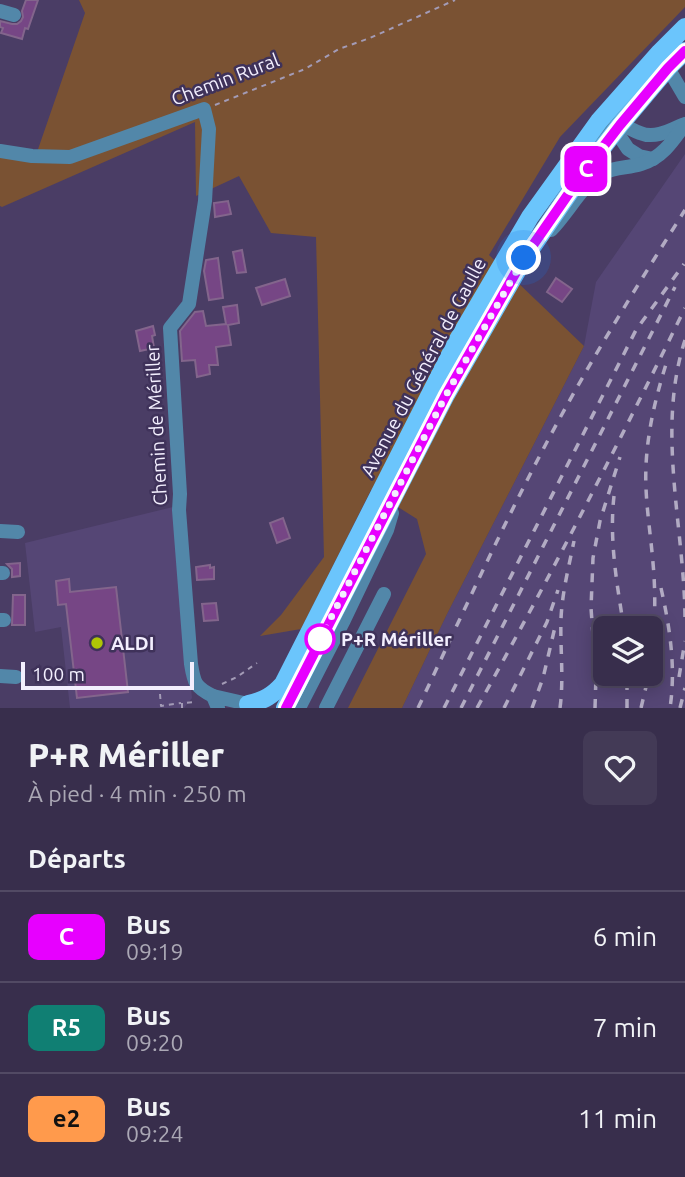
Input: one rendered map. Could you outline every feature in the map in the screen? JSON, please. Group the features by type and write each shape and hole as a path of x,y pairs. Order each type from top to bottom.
{"main road":[{"name":"Avenue du Général de Gaulle","path":"285,708 473,345 524,258 685,27"},
{"name":"Avenue du Général de Gaulle","path":"247,707 271,696 284,684 457,341 530,217 599,121 664,60 685,51"}],"street":[{"path":"664,60 685,97"},
{"name":"Chemin Rural","path":"0,151 32,156 70,157 204,109"},
{"name":"Chemin de Mériller","path":"204,109 209,129 205,201 189,304 170,328 179,510 191,664 195,684 216,702"},
{"path":"530,217 546,204 608,127 652,135 666,133 685,124"},
{"path":"524,258 561,220 595,178 602,173 641,164 662,155 685,124"},
{"path":"617,127 628,149 639,156 653,159"},
{"path":"299,708 387,530 408,469"},
{"path":"0,531 18,532"},
{"path":"326,708 384,594"},
{"path":"0,676 16,677"},
{"path":"216,702 247,707"}],"path":[{"name":"Chemin Rural","path":"204,109 305,69 340,49 455,0"},
{"path":"216,702 221,684 257,663"},
{"path":"160,694 161,706 182,703"}],"shaded area":[{"path":"79,0 685,0 685,7 560,137 489,255 584,346 402,708 348,708 426,554 417,519 371,490 301,629 260,636 281,615 324,557 316,237 271,233 239,176 196,196 195,122 0,206 0,155 35,158 85,13"},
{"path":"685,154 685,708 402,708 447,614 584,346 596,282"},
{"path":"173,507 192,698 184,708 70,708 61,627 35,632 25,543"}],"building":[{"path":"26,0 38,0 22,39 1,33 3,28 0,27 0,21 17,24 21,21"},
{"path":"228,201 231,214 215,217 214,203"},
{"path":"242,250 246,272 237,273 233,252"},
{"path":"218,258 223,298 209,300 204,271 206,260"},
{"path":"556,278 572,289 562,302 547,292"},
{"path":"285,279 290,296 262,305 256,288"},
{"path":"237,305 239,323 228,325 231,345 216,347 218,365 209,365 210,374 197,377 195,360 182,361 180,331 195,312 203,311 206,326 226,324 223,307"},
{"path":"153,326 154,348 140,351 136,331"},
{"path":"283,518 290,538 277,543 270,523"},
{"path":"20,563 20,576 12,577 12,569 7,564"},
{"path":"210,565 210,568 214,567 214,579 197,580 196,567"},
{"path":"69,579 70,592 116,587 128,692 77,698 66,604 58,605 56,581"},
{"path":"13,595 25,595 25,625 12,625"},
{"path":"216,603 218,620 204,621 202,604"}],"railway":[{"path":"418,708 546,444 609,332 685,210"},
{"path":"444,708 636,330 684,264"},
{"path":"461,708 675,287"},
{"path":"477,708 584,510 685,308"},
{"path":"685,340 677,374 672,443 685,617"},
{"path":"654,616 655,588 646,472 654,408 667,361"},
{"path":"595,708 596,676 591,608 593,558 600,521 620,457"},
{"path":"614,496 613,546 622,616"},
{"path":"560,708 562,609 574,541"},
{"path":"661,588 671,648 670,708"},
{"path":"504,708 547,622 558,590"},
{"path":"532,708 543,678 555,627"},
{"path":"679,677 685,641"},
{"path":"627,686 627,708"},
{"path":"641,708 646,686"},
{"path":"680,708 685,688"}],"bus line":[{"name":"C","path":"286,708 446,395 524,258 620,125 685,51"}],"place":[{"name":"P+R Mériller","path":"320,639"},
{"name":"ALDI","path":"97,643"}],"route":[{"path":"320,639 446,395 524,258"}]}
